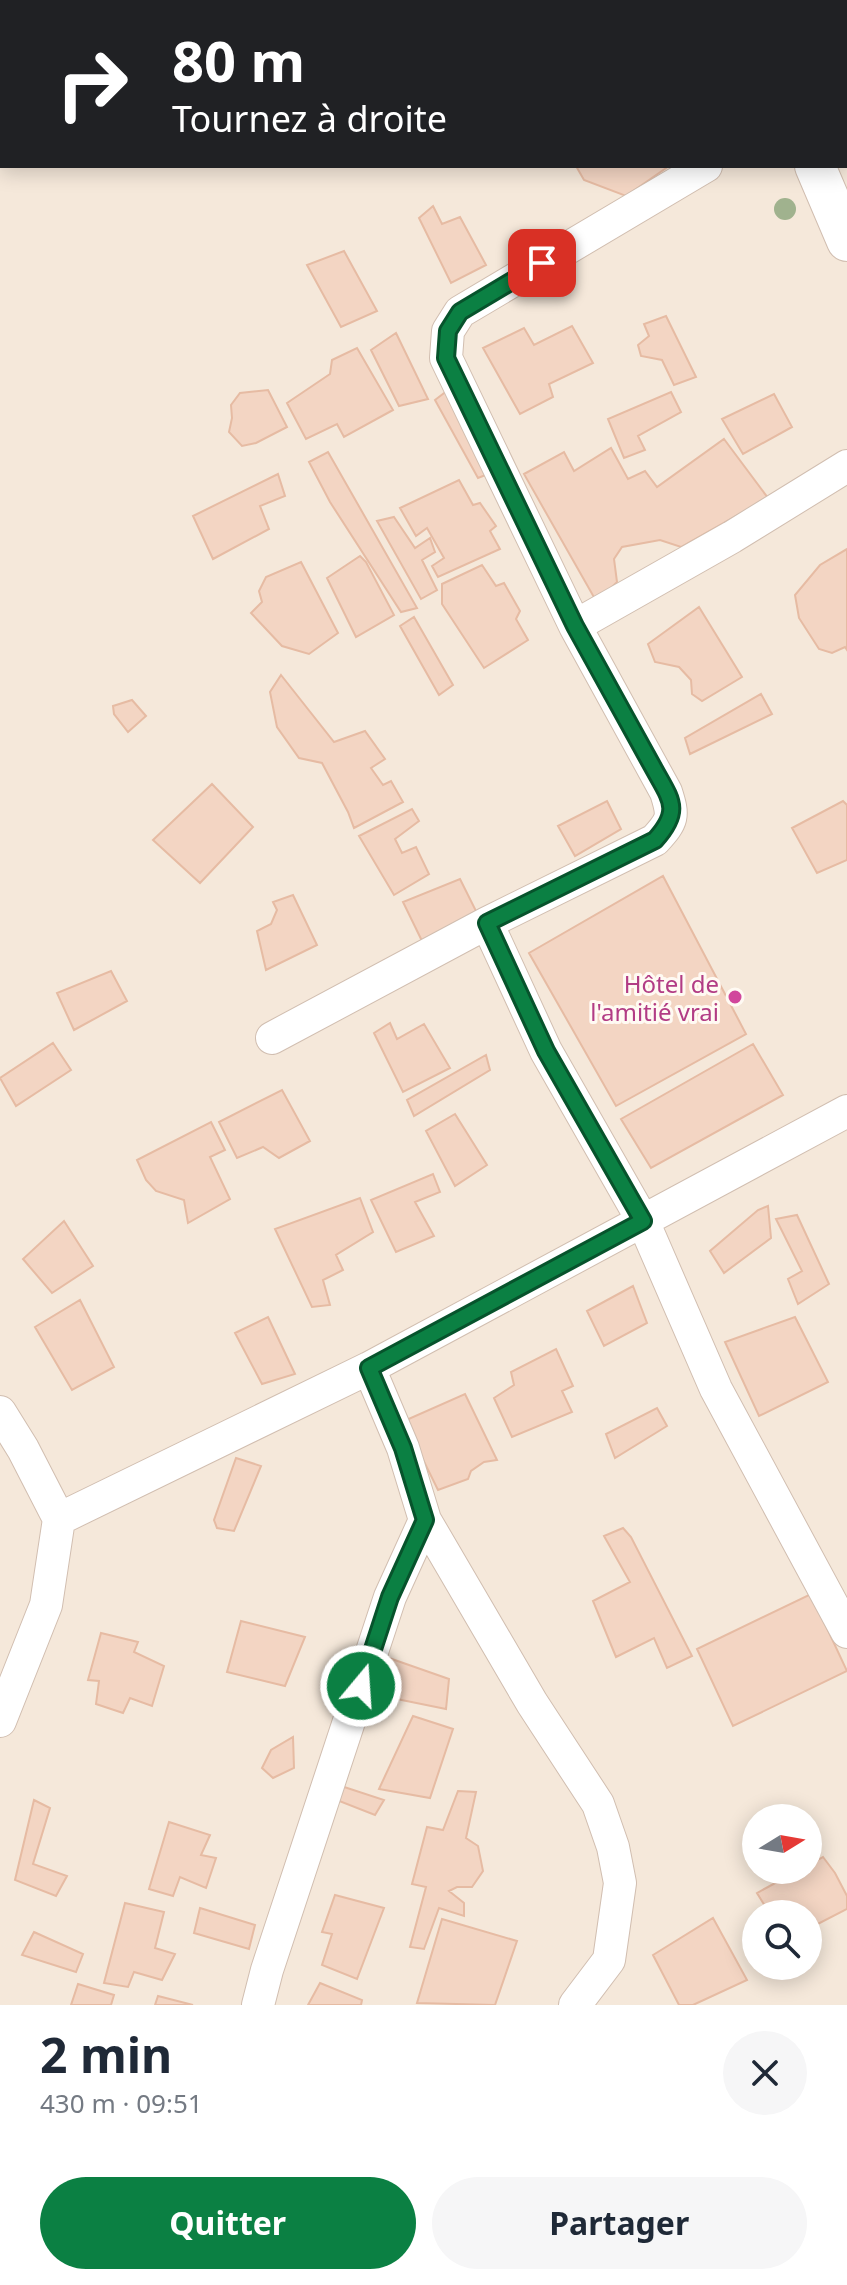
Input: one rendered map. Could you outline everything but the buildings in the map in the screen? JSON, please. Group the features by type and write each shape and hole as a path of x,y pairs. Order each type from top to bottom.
{"street":[{"path":"272,1038 487,923 655,840 669,824 672,811 666,792 575,626 446,358 448,331 460,312 703,168"},
{"path":"816,168 847,241"},
{"path":"575,626 732,537 847,466"},
{"path":"487,923 546,1051 643,1221 716,1389 847,1632"},
{"path":"59,1519 369,1368 847,1111"},
{"path":"369,1368 403,1448 425,1520 532,1703 598,1804 613,1847 620,1883 609,1960 575,2005"},
{"path":"0,1412 59,1519 46,1605 0,1721"},
{"path":"258,2005 390,1597 425,1520"}],"shaded area":[{"path":"0,168 847,168 847,2005 0,2005"}],"place":[{"name":"Hôtel de l'amitié vrai","path":"735,997"}],"route":[{"path":"361,1686 390,1597 425,1520 403,1448 369,1368 643,1221 546,1051 487,923 655,840 669,824 672,811 654,769 575,626 446,358 448,331 460,312 542,263"}]}
